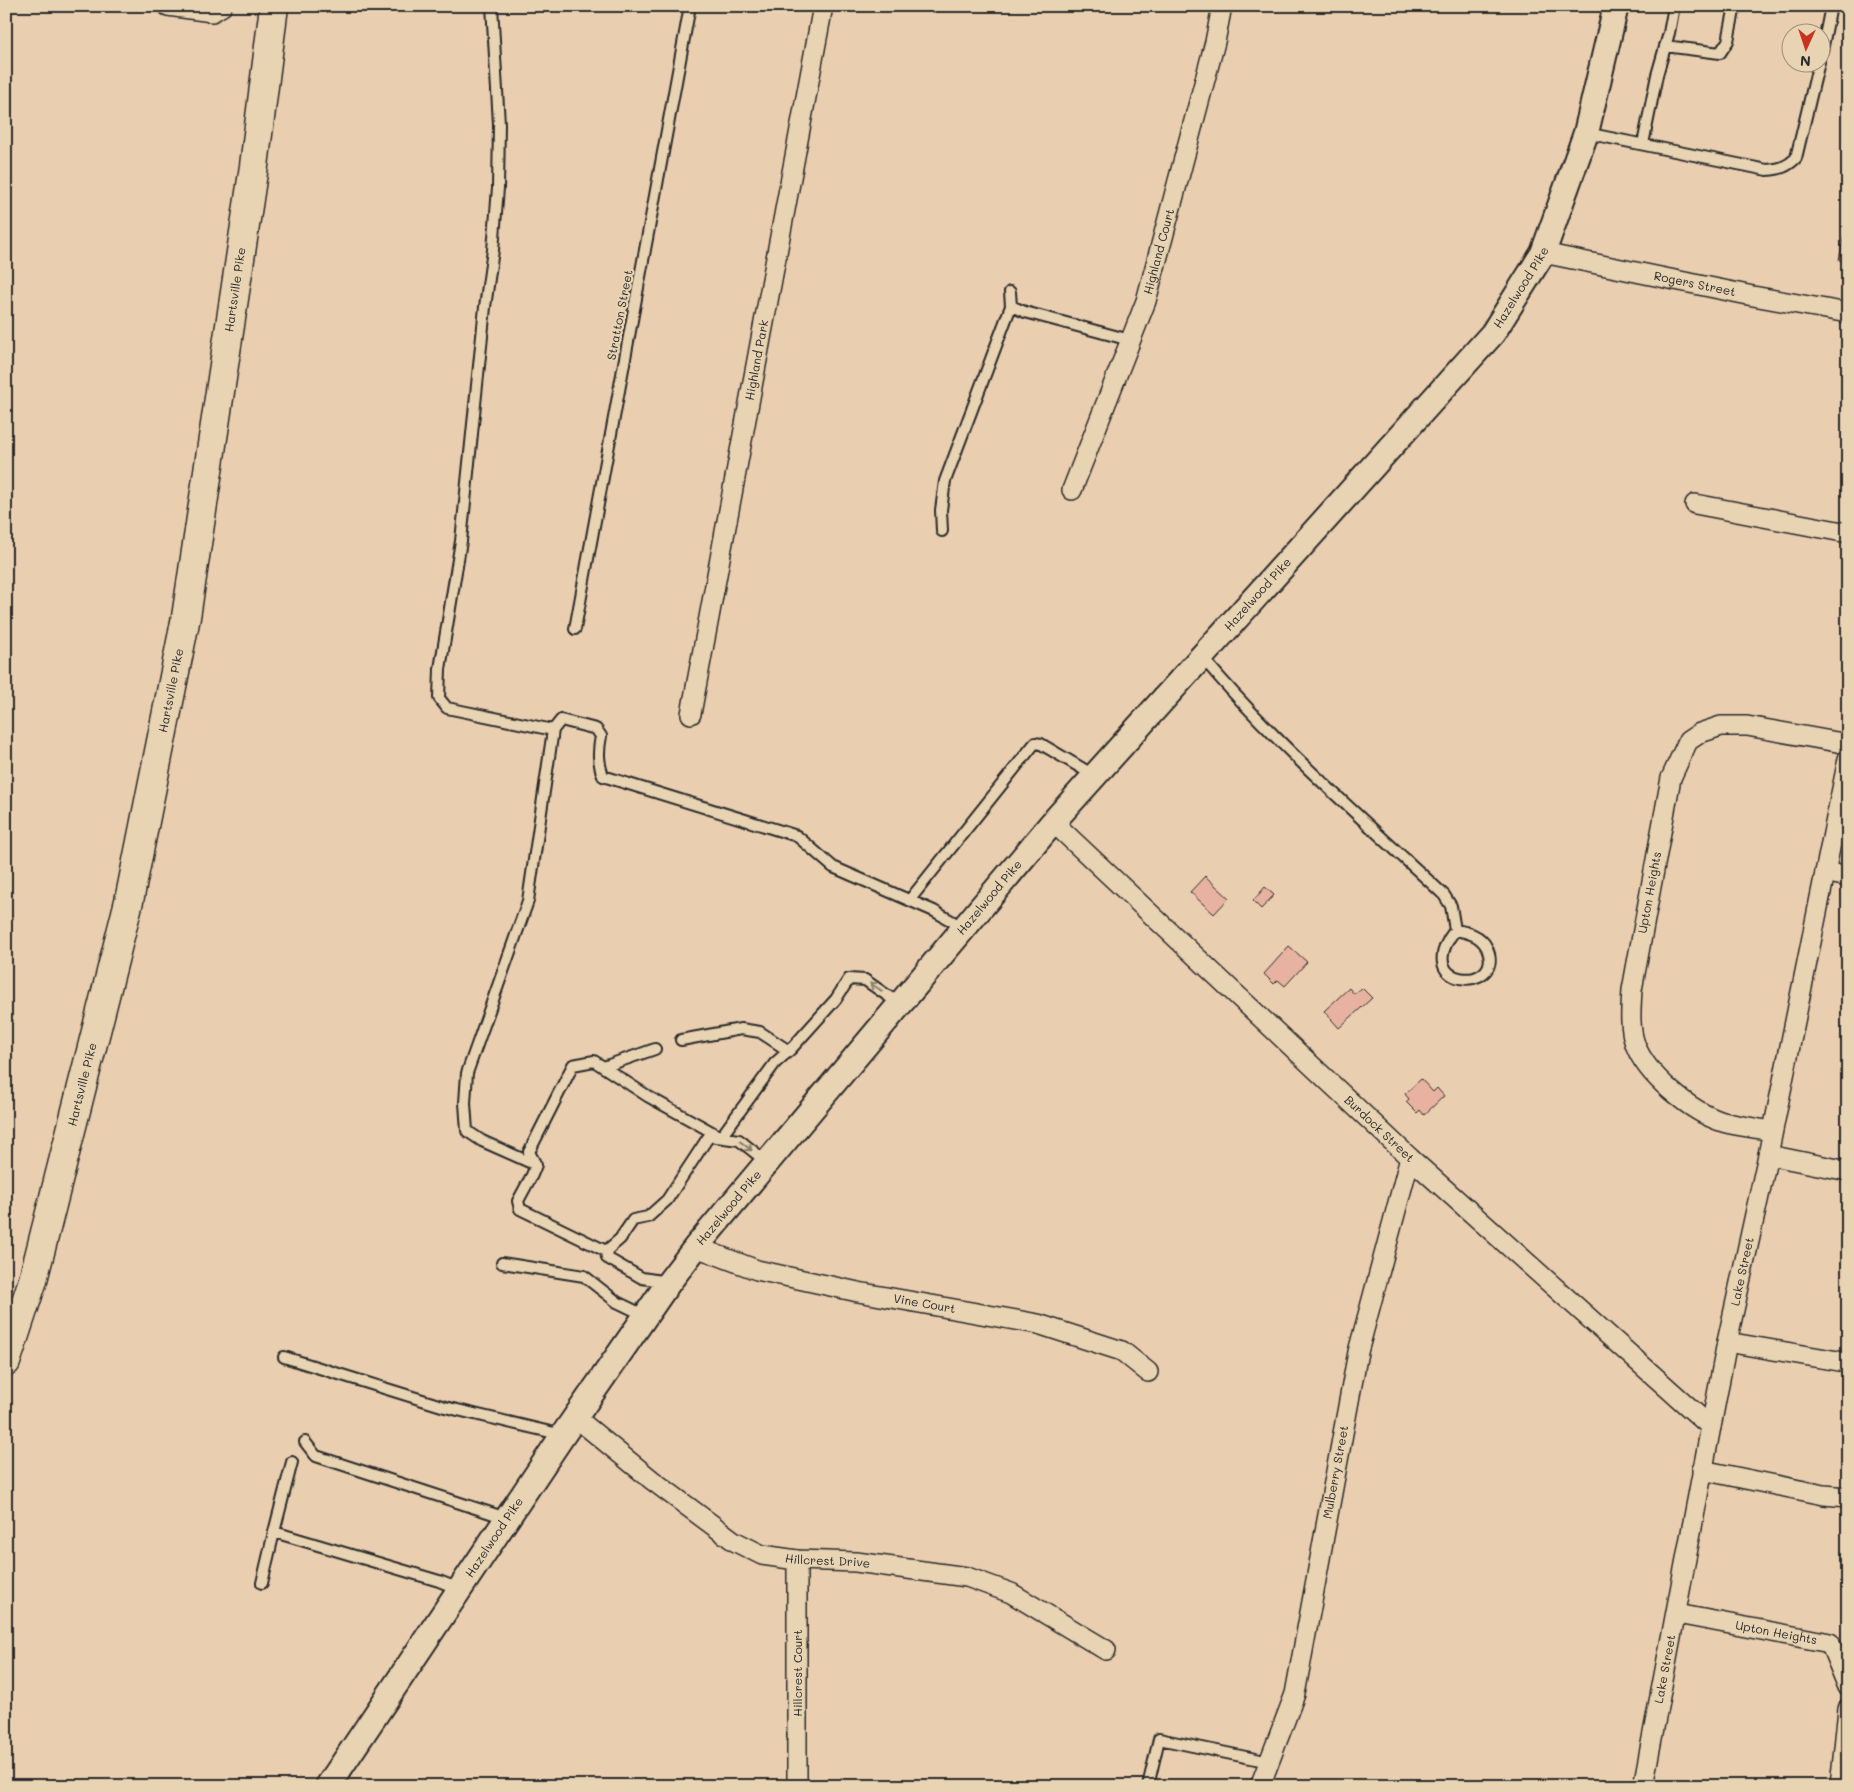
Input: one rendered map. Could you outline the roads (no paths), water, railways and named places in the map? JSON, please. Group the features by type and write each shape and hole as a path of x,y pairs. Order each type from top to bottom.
{"main road":[{"name":"Hartsville Pike","path":"6,1362 33,1280 126,911 186,617 253,175 274,6"}],"street":[{"path":"168,6 212,12 222,6"},
{"name":"Highland Park","path":"691,714 823,6"},
{"name":"Highland Court","path":"1072,490 1148,291 1215,42 1222,6"},
{"name":"Hazelwood Pike","path":"328,1786 506,1518 669,1282 696,1247 1053,822 1493,332 1543,253 1586,133 1616,6"},
{"name":"Rogers Street","path":"1543,253 1753,296 1848,313"},
{"path":"1695,504 1848,533"},
{"name":"Upton Heights","path":"1772,1131 1722,1122 1703,1113 1661,1081 1645,1061 1635,1044 1630,1018 1632,990 1671,778 1688,741 1700,733 1721,726 1747,726 1848,744"},
{"name":"Lake Street","path":"1643,1786 1727,1342 1768,1155 1848,759"},
{"name":"Burdock Street","path":"1053,822 1410,1158 1711,1428"},
{"path":"1825,872 1848,877"},
{"path":"1768,1155 1848,1170"},
{"name":"Mulberry Street","path":"1260,1786 1295,1694 1358,1352 1410,1158"},
{"name":"Vine Court","path":"696,1247 757,1270 858,1292 1038,1324 1122,1351 1148,1372"},
{"path":"1727,1342 1848,1364"},
{"name":"Hillcrest Drive","path":"569,1426 652,1480 734,1541 762,1555 797,1560 856,1562 967,1577 1011,1593 1106,1650"},
{"path":"1702,1470 1824,1496 1848,1497"},
{"name":"Hillcrest Court","path":"797,1560 797,1786"},
{"name":"Upton Heights","path":"1677,1614 1830,1643 1848,1687"},
{"path":"1840,1786 1848,1709"}],"lane":[{"path":"492,6 499,124 495,232 461,541 440,669 439,698 446,708 553,730"},
{"name":"Stratton Street","path":"575,629 690,6"},
{"path":"1643,144 1674,6"},
{"path":"1665,46 1720,54 1728,41 1735,6"},
{"path":"1828,22 1831,6"},
{"path":"1586,133 1767,170 1780,169 1790,165 1796,158 1817,72"},
{"path":"942,531 941,510 945,482 1011,306 1010,292"},
{"path":"1011,306 1025,312 1130,340"},
{"path":"1202,657 1295,756 1444,895 1451,906 1455,930 1442,952 1442,961 1446,971 1453,976 1472,980 1486,970 1489,960 1488,951 1484,942 1475,935 1466,931 1455,930"},
{"path":"536,1165 482,1141 467,1131 465,1103 467,1073 528,901 553,730 561,720 596,729 601,736 598,762 603,776 797,836 833,867 934,911 964,928"},
{"path":"912,901 912,897 1035,743 1066,758 1095,776"},
{"path":"721,1137 775,1063 789,1051 836,999 849,980 865,980 901,1004"},
{"path":"681,1040 741,1029 760,1032 789,1051"},
{"path":"603,1067 654,1049"},
{"path":"536,1165 529,1152 574,1065 594,1061 649,1097 721,1137"},
{"path":"606,1251 620,1239 633,1220 648,1216 668,1200 709,1136 739,1140 768,1163"},
{"path":"536,1165 518,1201 520,1209 606,1251"},
{"path":"606,1251 607,1258 642,1278 669,1282"},
{"path":"502,1263 584,1276 618,1302 646,1316"},
{"path":"284,1357 445,1407 569,1426"},
{"path":"305,1442 316,1456 506,1518"},
{"path":"262,1583 292,1462"},
{"path":"274,1532 439,1581 459,1589"},
{"path":"1148,1786 1159,1739 1270,1762"}]}
